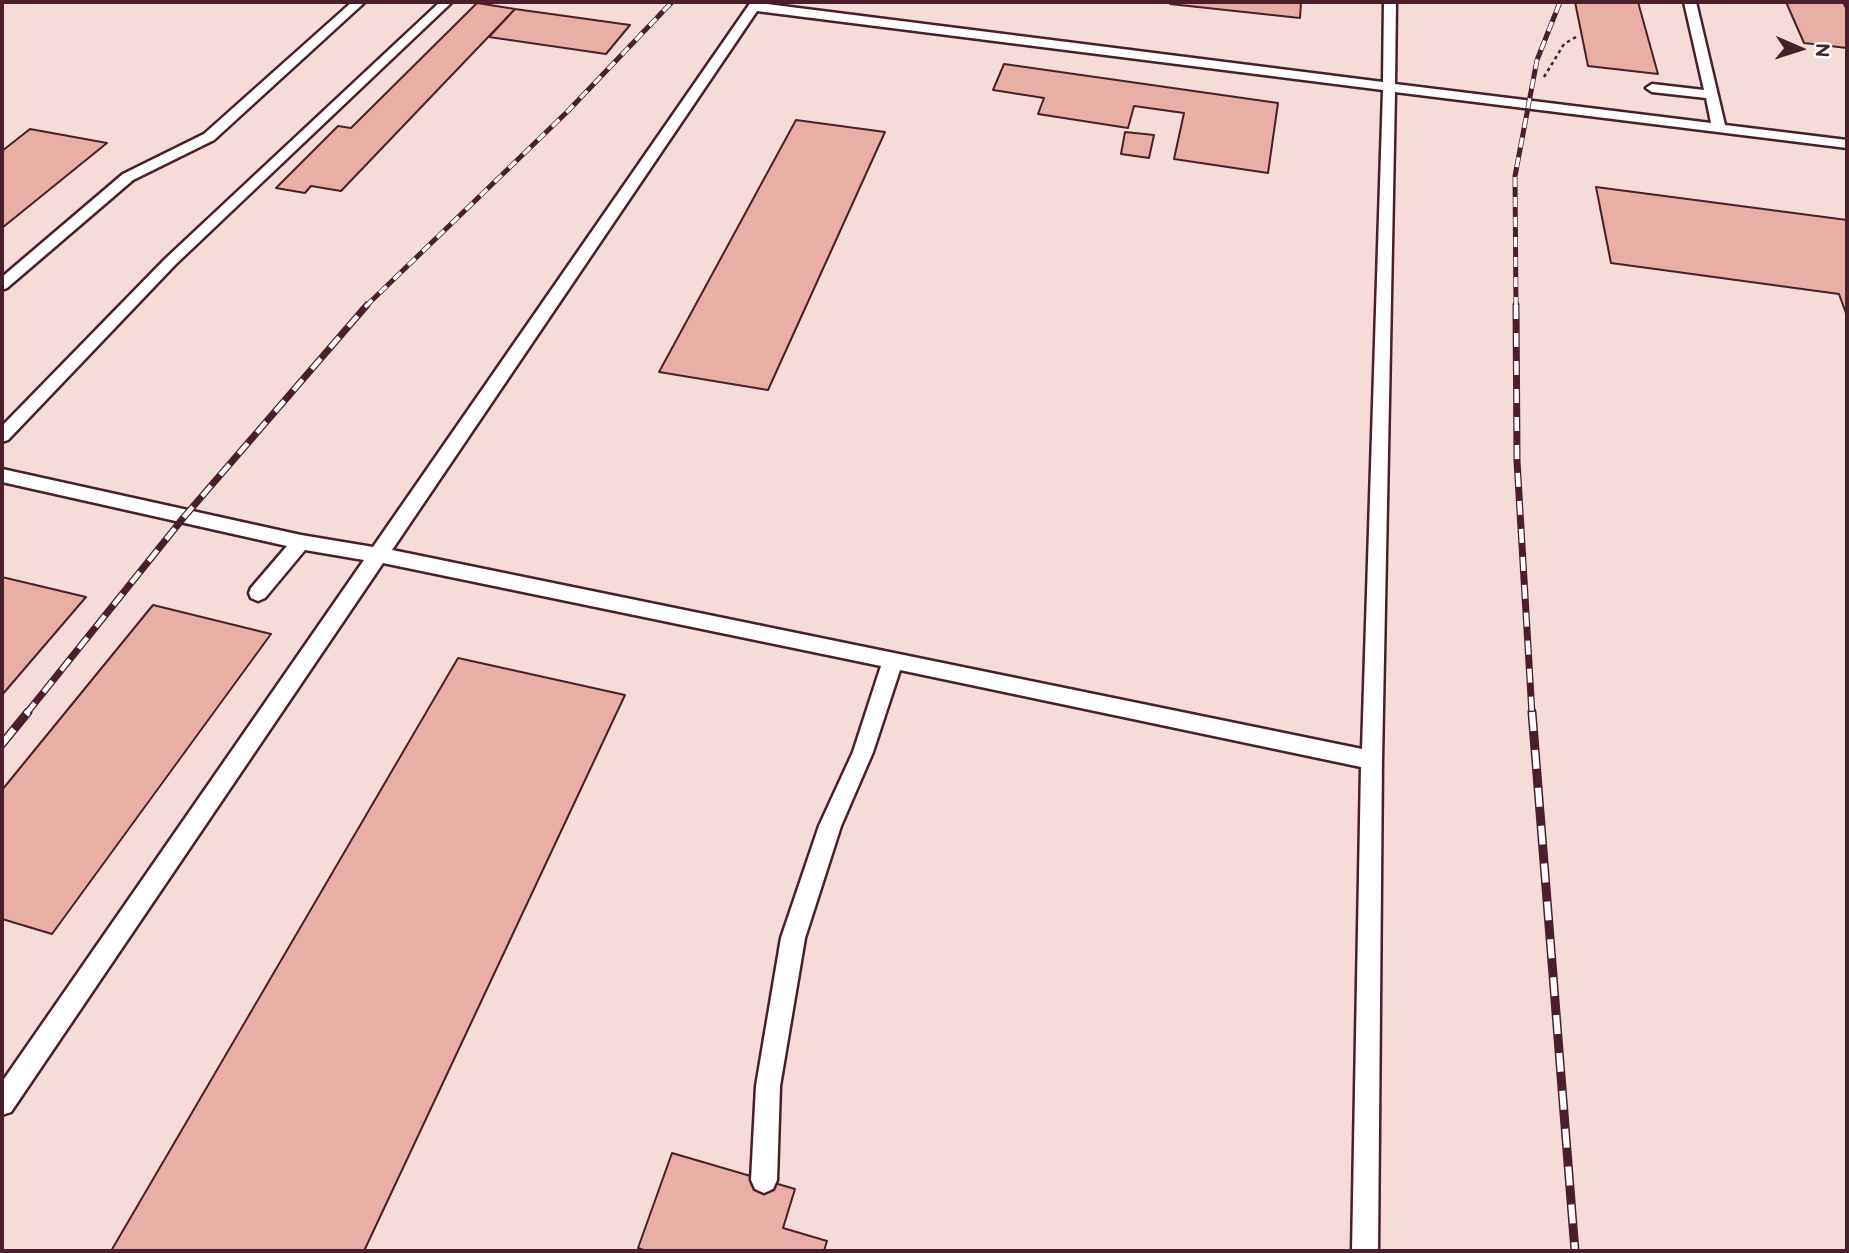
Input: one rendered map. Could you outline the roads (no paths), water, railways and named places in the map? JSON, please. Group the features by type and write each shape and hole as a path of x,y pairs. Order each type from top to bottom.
{"lane":[{"path":"2,285 128,177 209,137 359,2"},
{"path":"2,436 170,262 446,2"},
{"path":"1365,1251 1372,760 1390,2"},
{"path":"1690,2 1719,129"},
{"path":"2,1103 755,4 1518,104 1847,144"},
{"path":"1652,88 1712,95"},
{"path":"2,475 301,542 445,566 1372,760"},
{"path":"258,593 301,542"},
{"path":"764,1180 768,1086 793,938 830,827 863,752 893,660"}],"railway":[{"path":"367,305 567,112 672,2"},
{"path":"1516,307 1515,176 1537,60 1560,2"},
{"path":"26,714 184,517 367,305"},
{"path":"1516,305 1517,461 1532,714"},
{"path":"2,744 28,712"},
{"path":"1532,712 1575,1251"}]}
